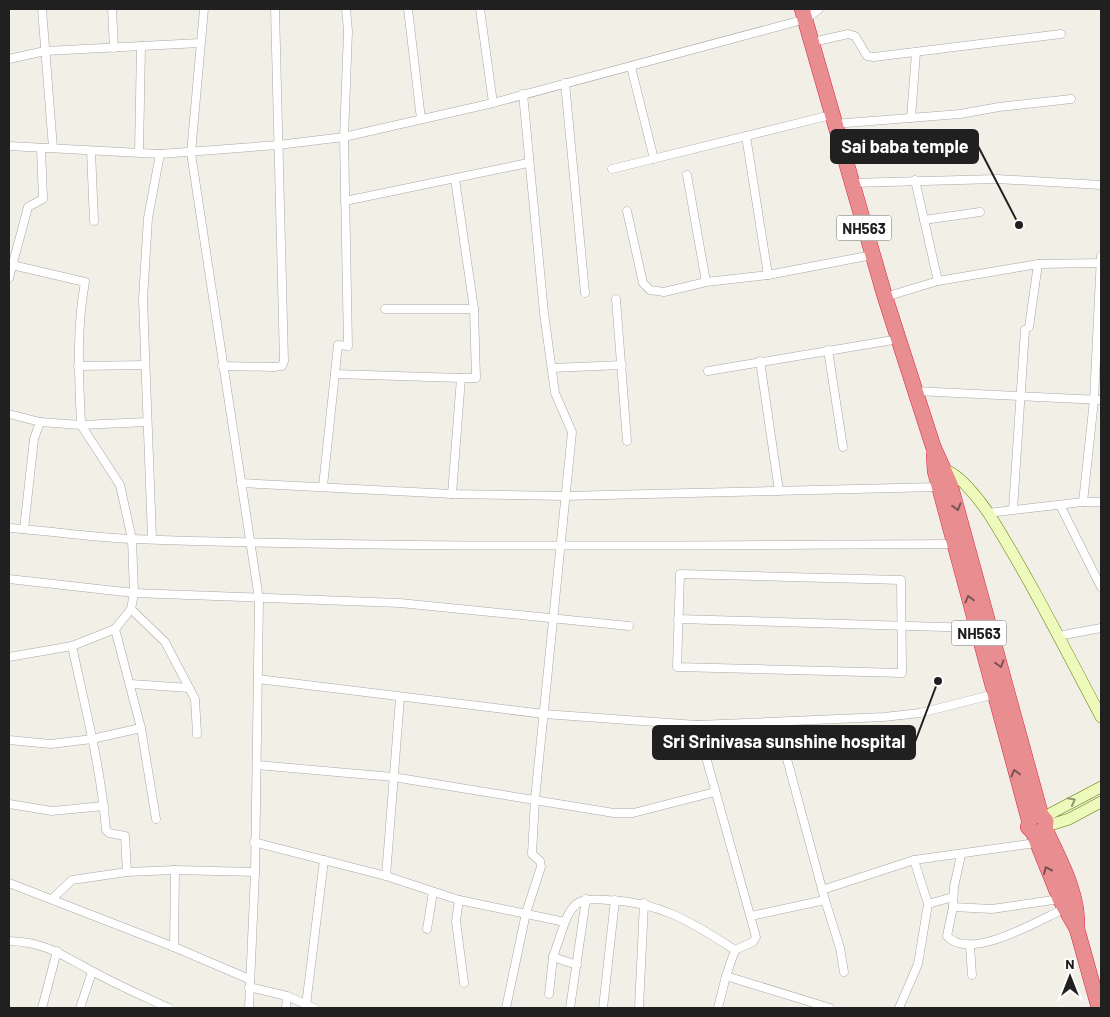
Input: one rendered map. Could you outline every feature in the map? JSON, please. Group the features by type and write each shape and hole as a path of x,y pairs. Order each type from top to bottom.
{"highway":[{"name":"NH563","path":"804,14 872,256 940,470 1062,904 1077,929 1099,1008"},
{"name":"NH563","path":"940,470 939,487 995,694 1039,826 1066,874 1078,914 1077,929"}],"street":[{"path":"42,9 53,148"},
{"path":"112,9 114,48"},
{"path":"204,9 191,152 222,366 259,599 255,872 249,1008"},
{"path":"222,366 274,367 282,366 284,361 275,9"},
{"path":"323,486 338,345 348,346 344,137 348,32 346,9"},
{"path":"408,9 421,119"},
{"path":"480,9 494,103"},
{"path":"9,146 160,154 278,145 344,137 494,103 522,94 631,67 819,9"},
{"path":"812,42 848,34 856,36 867,56 874,57 1061,34"},
{"path":"9,59 45,51 200,43"},
{"path":"139,152 141,46"},
{"path":"911,118 916,53"},
{"path":"631,67 654,159"},
{"path":"565,83 585,293"},
{"path":"506,1008 526,913 541,867 540,862 532,854 535,799 554,620 564,496 572,432 555,393 528,163 522,94"},
{"path":"612,169 746,136 832,119 911,118 960,114 999,107 1071,99"},
{"path":"746,136 768,274"},
{"path":"9,278 11,262 28,208 43,200 41,148"},
{"path":"91,151 94,221"},
{"path":"152,538 144,299 148,218 160,154"},
{"path":"345,200 528,163"},
{"path":"688,175 706,282"},
{"path":"335,374 476,378 474,309 454,178"},
{"path":"851,182 997,179 1101,185"},
{"path":"915,180 938,281"},
{"path":"628,212 643,283 647,290 664,292 706,282 768,274 872,256"},
{"path":"924,220 980,212"},
{"path":"1083,502 1098,400 1101,256"},
{"path":"9,657 72,646 115,629 131,609 134,593 132,538 120,485 81,425 78,318 85,282 11,262"},
{"path":"885,296 938,281 1038,264 1101,263"},
{"path":"1013,509 1020,396 1027,329 1038,264"},
{"path":"616,299 627,441"},
{"path":"385,309 474,309"},
{"path":"708,371 828,350 899,340"},
{"path":"828,350 843,447"},
{"path":"760,362 779,491"},
{"path":"78,366 145,365"},
{"path":"552,368 622,365"},
{"path":"452,494 461,378"},
{"path":"915,391 1098,400"},
{"path":"9,414 40,422 81,425 147,422"},
{"path":"24,529 34,439 40,422"},
{"path":"940,470 956,475 988,513 1058,636 1101,717"},
{"path":"241,483 452,494 564,496 939,487"},
{"path":"988,513 1083,502 1101,502"},
{"path":"1060,506 1101,587"},
{"path":"9,528 132,538 250,542 561,546 954,544"},
{"path":"680,574 901,580 902,625 902,673 676,667 680,574"},
{"path":"9,579 134,593 400,603 554,620 629,626"},
{"path":"131,609 165,642 195,699 197,734"},
{"path":"678,619 977,628"},
{"path":"1058,636 1101,628"},
{"path":"115,629 142,728 156,819"},
{"path":"72,646 92,739 104,806 106,830 109,833 122,834 127,840 126,872"},
{"path":"258,679 400,698 544,714 698,725 884,717 920,713 995,694"},
{"path":"131,684 189,688"},
{"path":"386,876 400,698"},
{"path":"777,722 822,890 840,948 844,972"},
{"path":"698,725 715,792 751,916 755,940 735,950 718,1008"},
{"path":"9,740 52,744 92,739 142,728"},
{"path":"257,765 393,777 614,813 633,813 715,792"},
{"path":"1039,826 1101,787"},
{"path":"822,890 914,860 961,855 1039,826 1069,818 1101,802"},
{"path":"9,804 52,811 104,806"},
{"path":"254,842 386,876 459,900 565,922"},
{"path":"961,855 947,936 952,940 970,946 994,940 1062,904"},
{"path":"9,883 53,898 174,946 249,983 310,1006 324,860"},
{"path":"899,1008 918,964 928,904 914,860"},
{"path":"53,898 72,880 126,872 175,870 255,872"},
{"path":"174,946 175,870"},
{"path":"426,929 433,892"},
{"path":"928,904 953,897"},
{"path":"549,994 553,957 565,922 574,905 586,899 644,903 691,922 735,950"},
{"path":"570,1008 586,899"},
{"path":"459,900 456,921 464,983"},
{"path":"603,1008 615,900"},
{"path":"751,916 825,900"},
{"path":"639,1008 644,903"},
{"path":"953,907 992,909 1062,904"},
{"path":"9,941 24,942 57,950 92,972 169,1008"},
{"path":"970,946 972,975"},
{"path":"42,1008 57,950"},
{"path":"553,957 577,965"},
{"path":"80,1008 92,972"},
{"path":"726,976 830,1008"},
{"path":"286,1008 287,996"}],"place":[{"name":"Sai baba temple","path":"1019,225"},
{"name":"Sri Srinivasa sunshine hospital","path":"938,681"}]}
